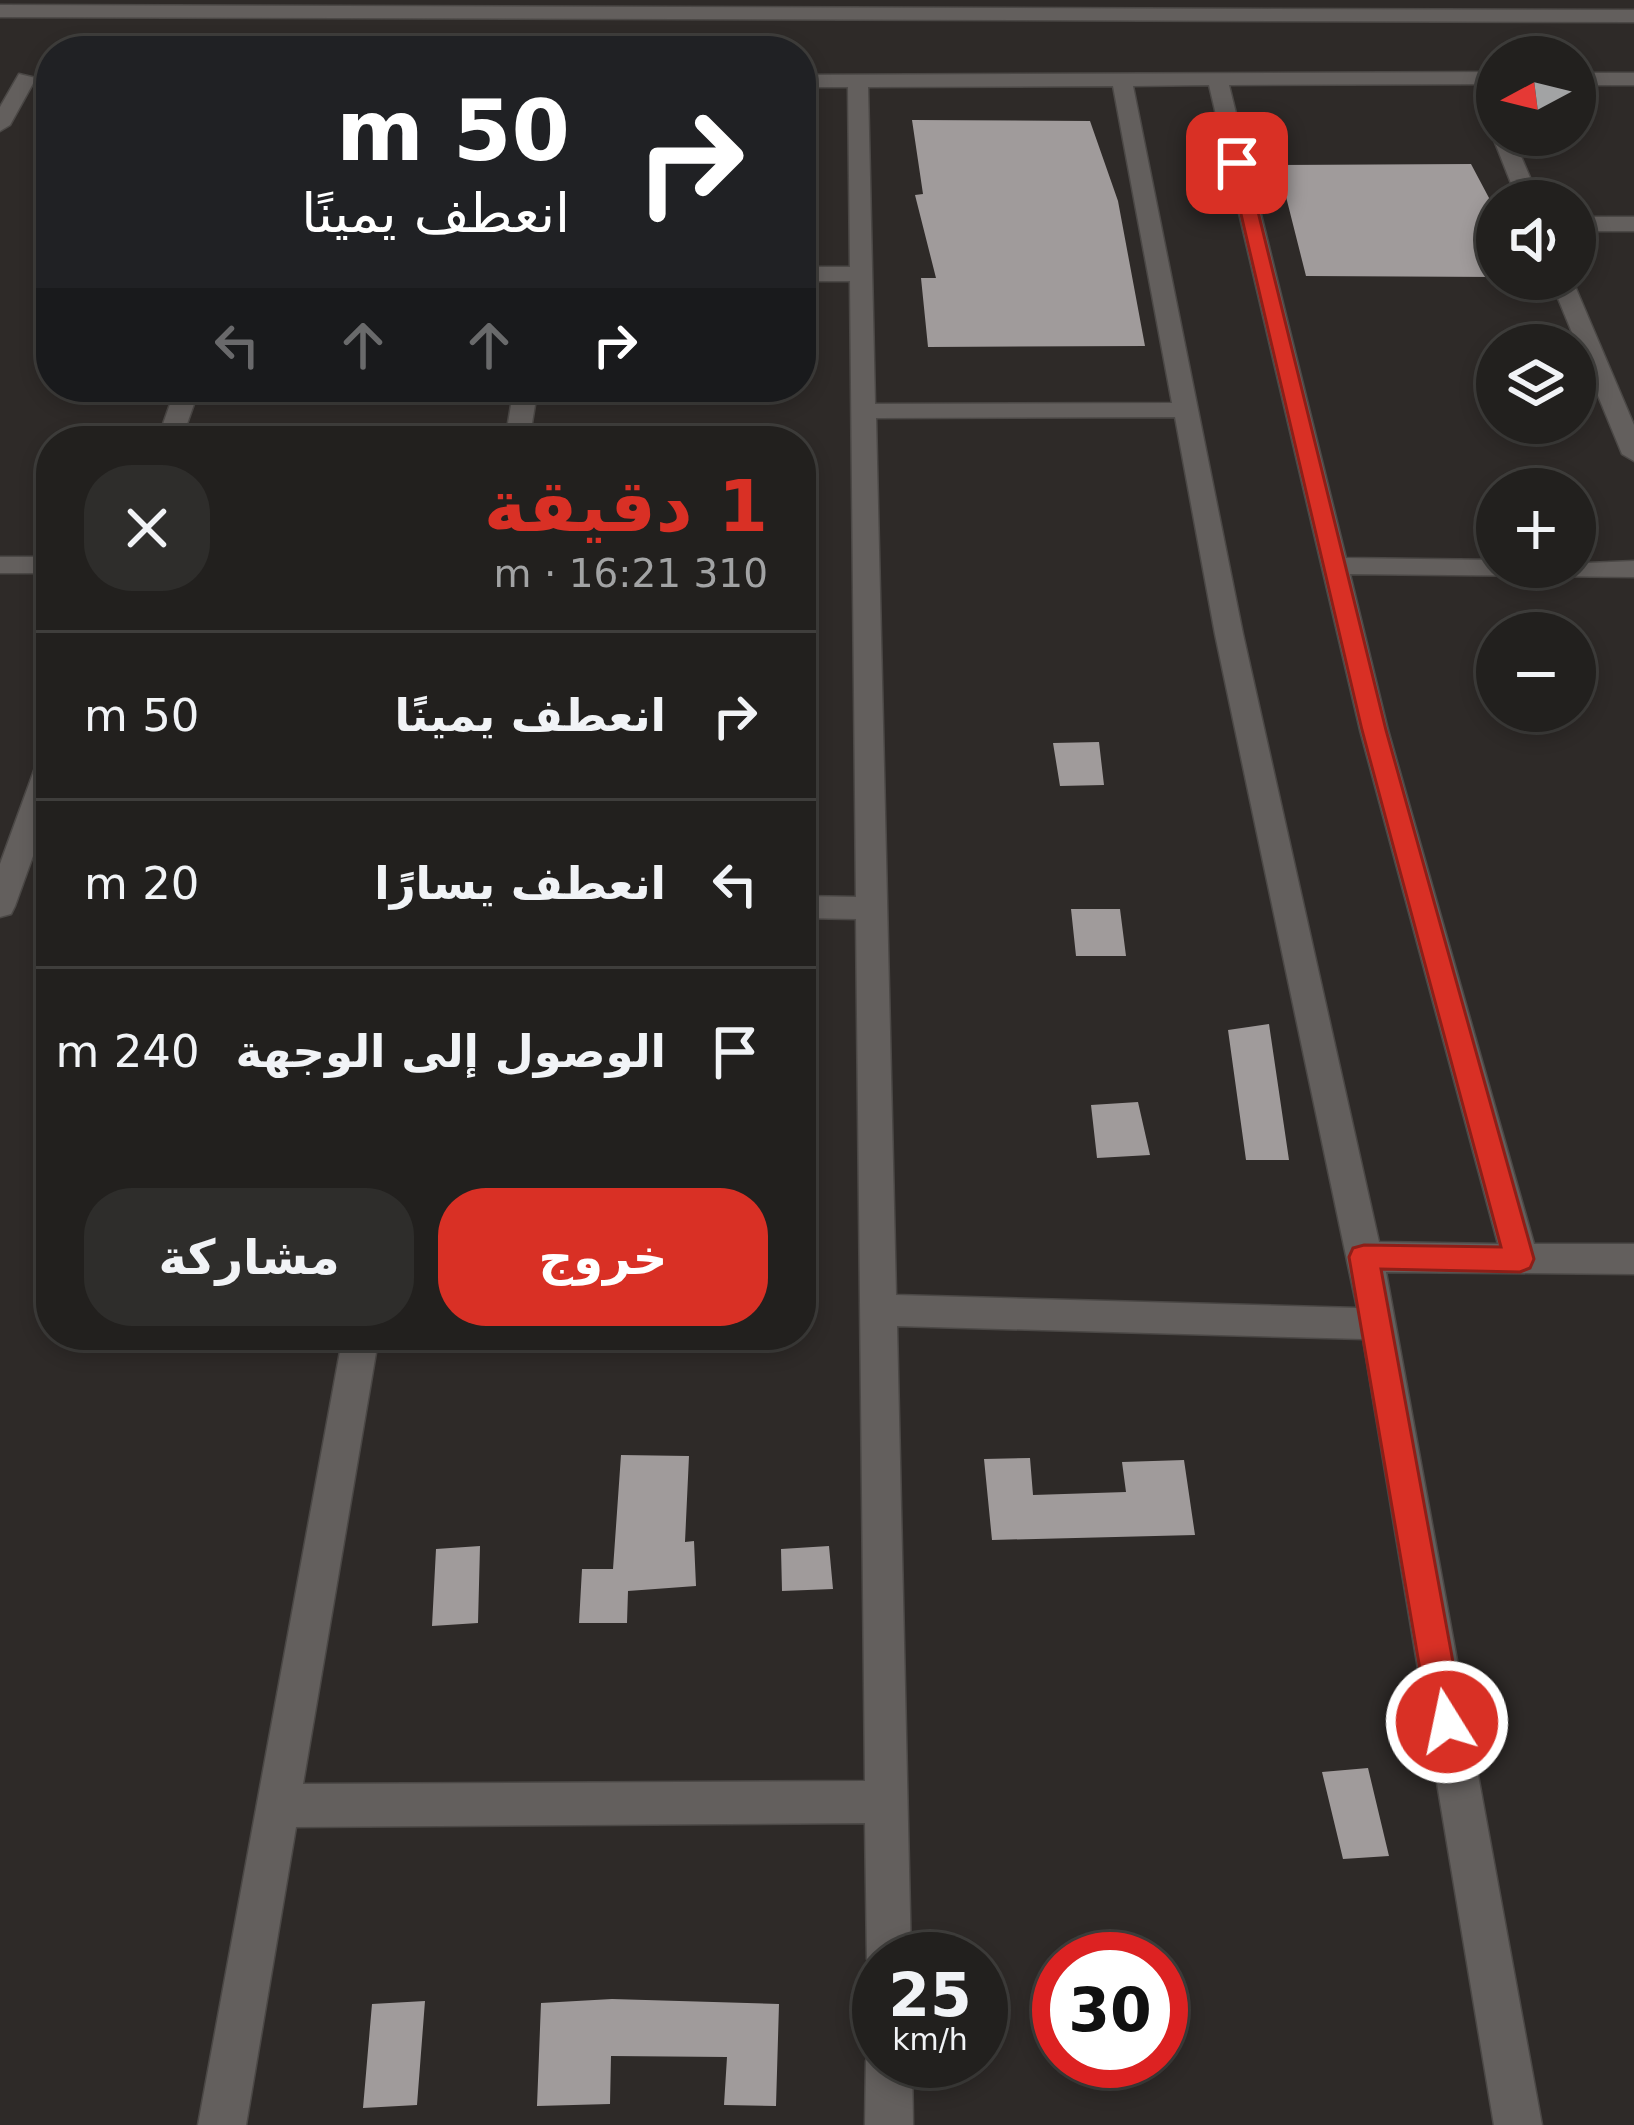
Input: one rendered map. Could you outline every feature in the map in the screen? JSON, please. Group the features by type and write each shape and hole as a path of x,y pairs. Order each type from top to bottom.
{"street":[{"path":"0,11 1183,7 1634,16"},
{"path":"0,78 36,78"},
{"path":"0,125 26,78"},
{"path":"816,81 1476,78"},
{"path":"1596,79 1634,80"},
{"path":"1122,80 1189,410 1228,634 1379,1324 1518,2125"},
{"path":"1218,80 1334,566 1520,1259"},
{"path":"858,81 890,1932"},
{"path":"1596,224 1634,224"},
{"path":"816,274 861,274"},
{"path":"1570,300 1634,454"},
{"path":"862,411 1189,410"},
{"path":"0,565 36,565"},
{"path":"1334,566 1634,569"},
{"path":"0,906 36,806"},
{"path":"816,908 874,908"},
{"path":"1364,1257 1634,1259"},
{"path":"879,1310 1379,1324"},
{"path":"222,2125 358,1350"},
{"path":"278,1805 889,1802"},
{"path":"890,2088 890,2125"}],"building":[{"path":"912,120 1090,121 1118,201 1145,346 928,347 921,278 936,278 915,195 923,194"},
{"path":"1471,164 1479,180 1476,277 1306,276 1278,165"},
{"path":"1099,742 1104,785 1060,786 1053,743"},
{"path":"1071,909 1120,909 1126,956 1076,956"},
{"path":"1269,1024 1289,1160 1246,1160 1228,1030"},
{"path":"1138,1102 1150,1155 1097,1158 1091,1105"},
{"path":"621,1455 689,1456 685,1542 694,1541 696,1586 628,1591 627,1623 579,1623 582,1569 613,1569"},
{"path":"1030,1458 1033,1495 1126,1492 1122,1462 1184,1460 1195,1535 992,1540 984,1459"},
{"path":"480,1546 478,1623 432,1626 436,1549"},
{"path":"829,1546 833,1589 782,1591 781,1549"},
{"path":"1368,1768 1389,1856 1343,1859 1322,1772"},
{"path":"612,1999 779,2004 776,2106 724,2105 727,2057 611,2056 610,2104 537,2106 541,2003"},
{"path":"425,2001 417,2105 363,2108 372,2004"}],"route":[{"path":"1237,163 1374,730 1520,1259 1364,1257 1447,1722"}]}
